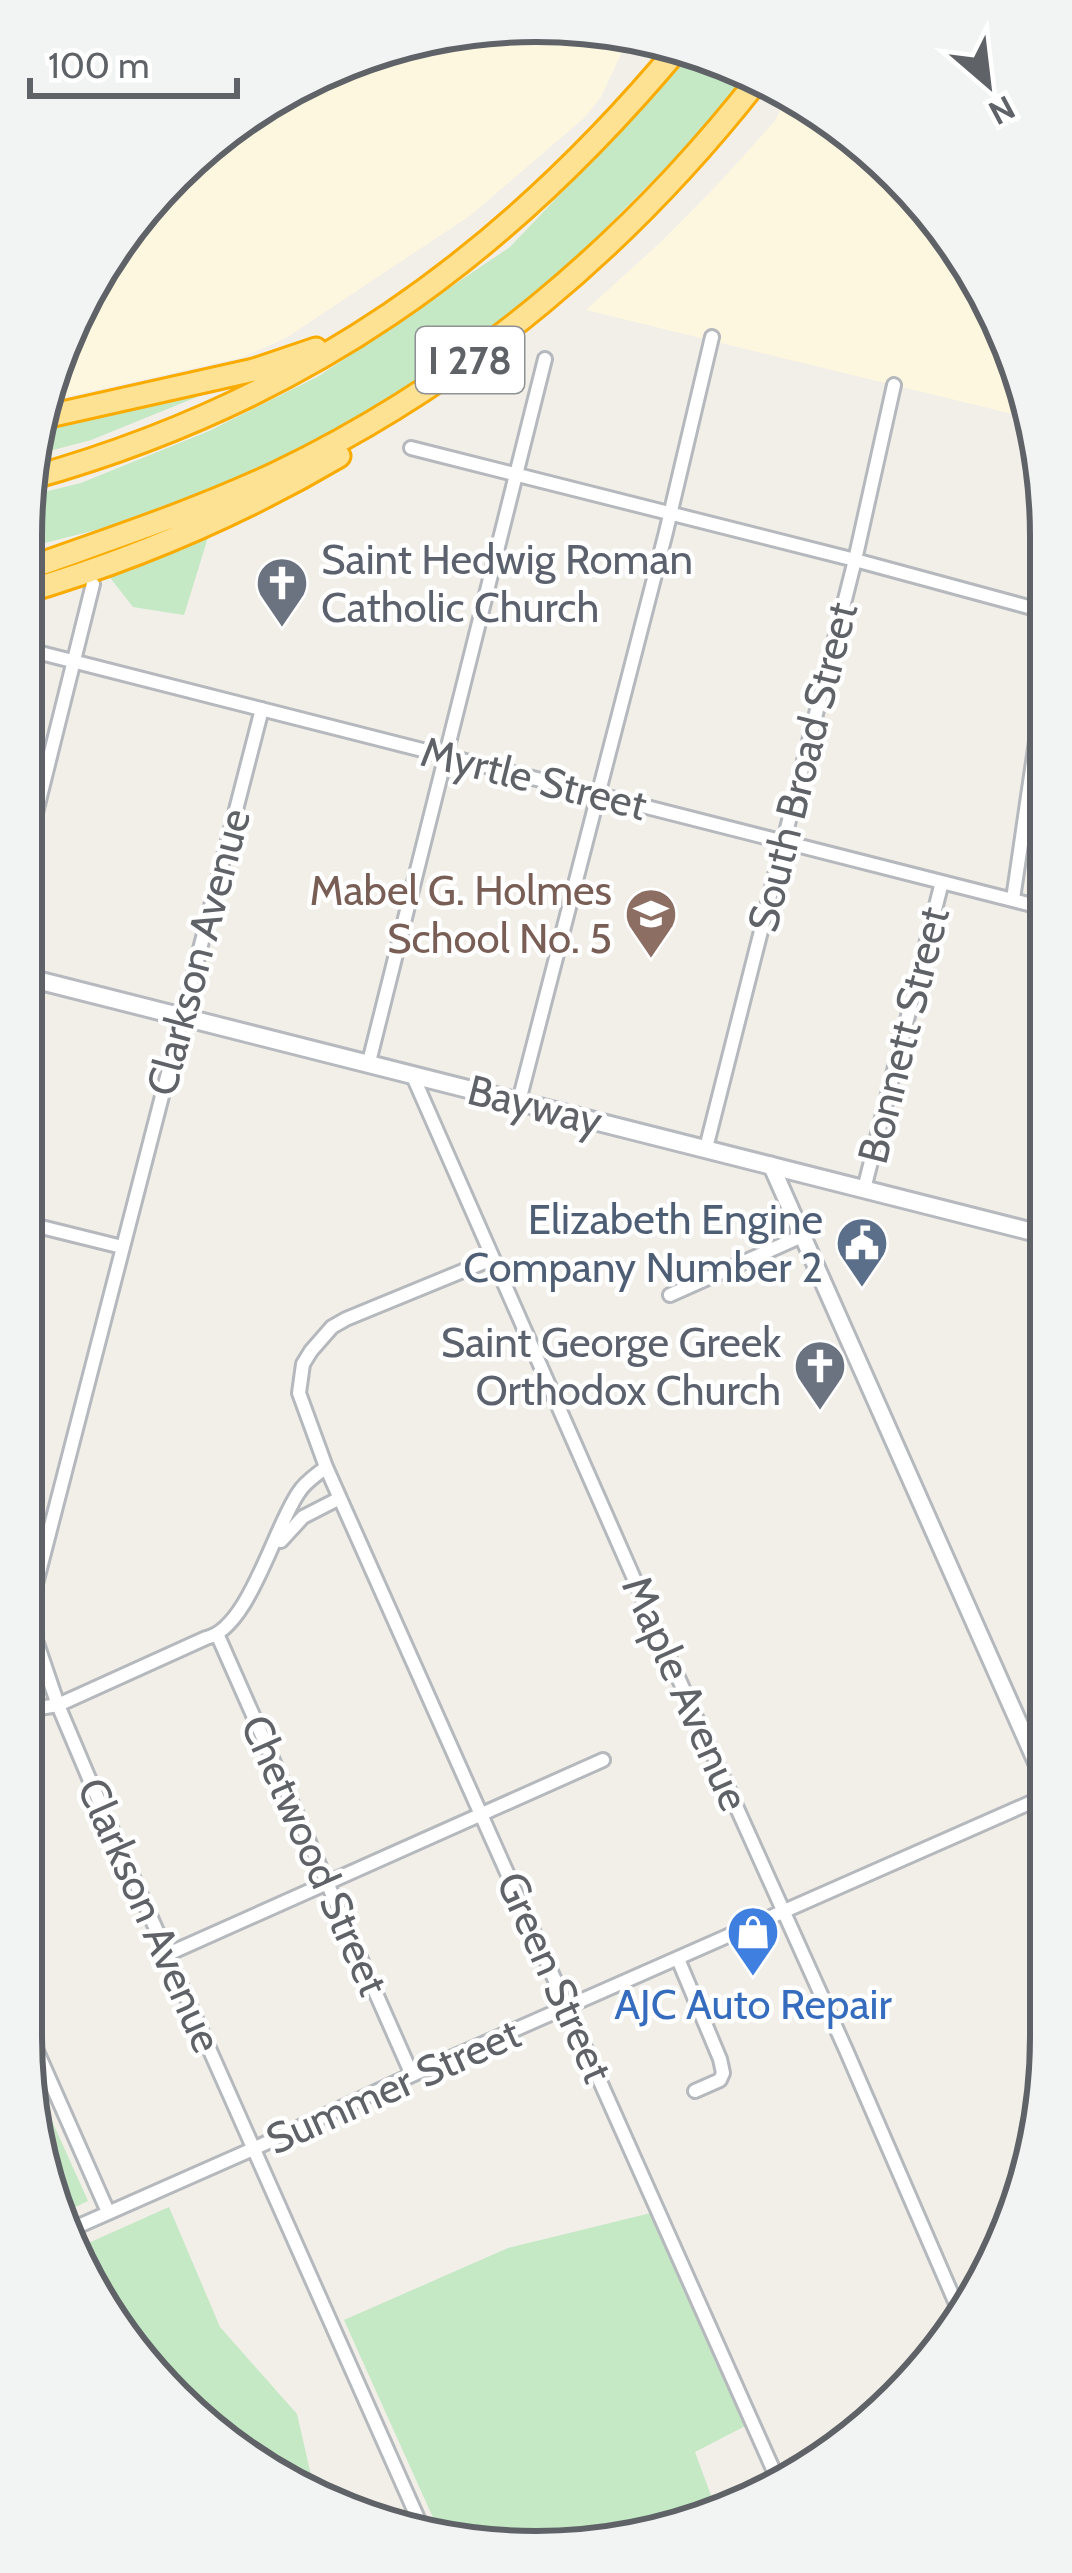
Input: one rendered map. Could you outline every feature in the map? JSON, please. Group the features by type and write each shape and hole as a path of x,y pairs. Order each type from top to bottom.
{"highway":[{"name":"I 278","path":"46,474 187,424 278,382 362,332 461,264 535,201 668,60"},
{"name":"I 278","path":"42,561 186,512 276,473 386,415 452,373 548,299 621,233 749,91"},
{"path":"57,414 254,370 362,332"},
{"path":"42,586 120,561 252,504 368,439 452,373"}],"main road":[{"name":"Bayway","path":"42,981 1030,1231"}],"street":[{"path":"519,1100 712,337"},
{"path":"368,1063 545,359"},
{"name":"South Broad Street","path":"706,1148 855,560 894,385"},
{"path":"411,448 1030,607"},
{"path":"42,788 93,584"},
{"name":"Myrtle Street","path":"42,654 1030,903"},
{"name":"Clarkson Avenue","path":"42,1562 262,710"},
{"path":"1013,899 1030,782"},
{"name":"Bonnett Street","path":"865,1189 942,882"},
{"name":"Maple Avenue","path":"412,1073 954,2300"},
{"path":"771,1165 1030,1748"},
{"path":"42,1227 122,1247"},
{"path":"670,1295 802,1236"},
{"name":"Green Street","path":"492,1258 332,1327 303,1364 298,1393 326,1467 773,2470"},
{"path":"42,1708 58,1705 218,1636 229,1626 269,1556 299,1491 326,1467"},
{"path":"269,1556 303,1516 340,1498"},
{"name":"Chetwood Street","path":"218,1636 412,2075"},
{"name":"Clarkson Avenue","path":"42,1658 58,1705 417,2516"},
{"path":"168,1954 603,1760"},
{"name":"Summer Street","path":"80,2225 1030,1802"},
{"path":"678,1959 723,2073 720,2080 695,2091"},
{"path":"43,2064 108,2212"}],"shaded area":[{"path":"536,42 623,50 601,97 584,118 471,215 286,338 243,357 62,398 93,318 144,235 210,165 289,108 377,68 440,51"},
{"path":"781,107 837,144 928,235 979,318 1015,415 586,310 663,240 775,121"}],"green space":[{"path":"682,64 737,85 691,142 567,267 465,353 346,425 205,495 42,544 44,492 81,483 209,431 319,376 510,247"},
{"path":"194,393 197,397 91,440 49,451 55,423"},
{"path":"209,534 184,615 133,607 108,575"},
{"path":"48,2111 88,2201 73,2208"},
{"path":"169,2207 220,2327 297,2414 311,2477 235,2429 187,2386 125,2311 88,2243"},
{"path":"655,2212 749,2424 695,2452 712,2498 632,2522 568,2530 504,2530 434,2521 344,2320 508,2248"}],"place":[{"name":"Saint Hedwig Roman Catholic Church","path":"282,629"},
{"name":"Mabel G. Holmes School No. 5","path":"651,960"},
{"name":"Elizabeth Engine Company Number 2","path":"862,1289"},
{"name":"Saint George Greek Orthodox Church","path":"820,1412"},
{"name":"AJC Auto Repair","path":"753,1978"}]}
